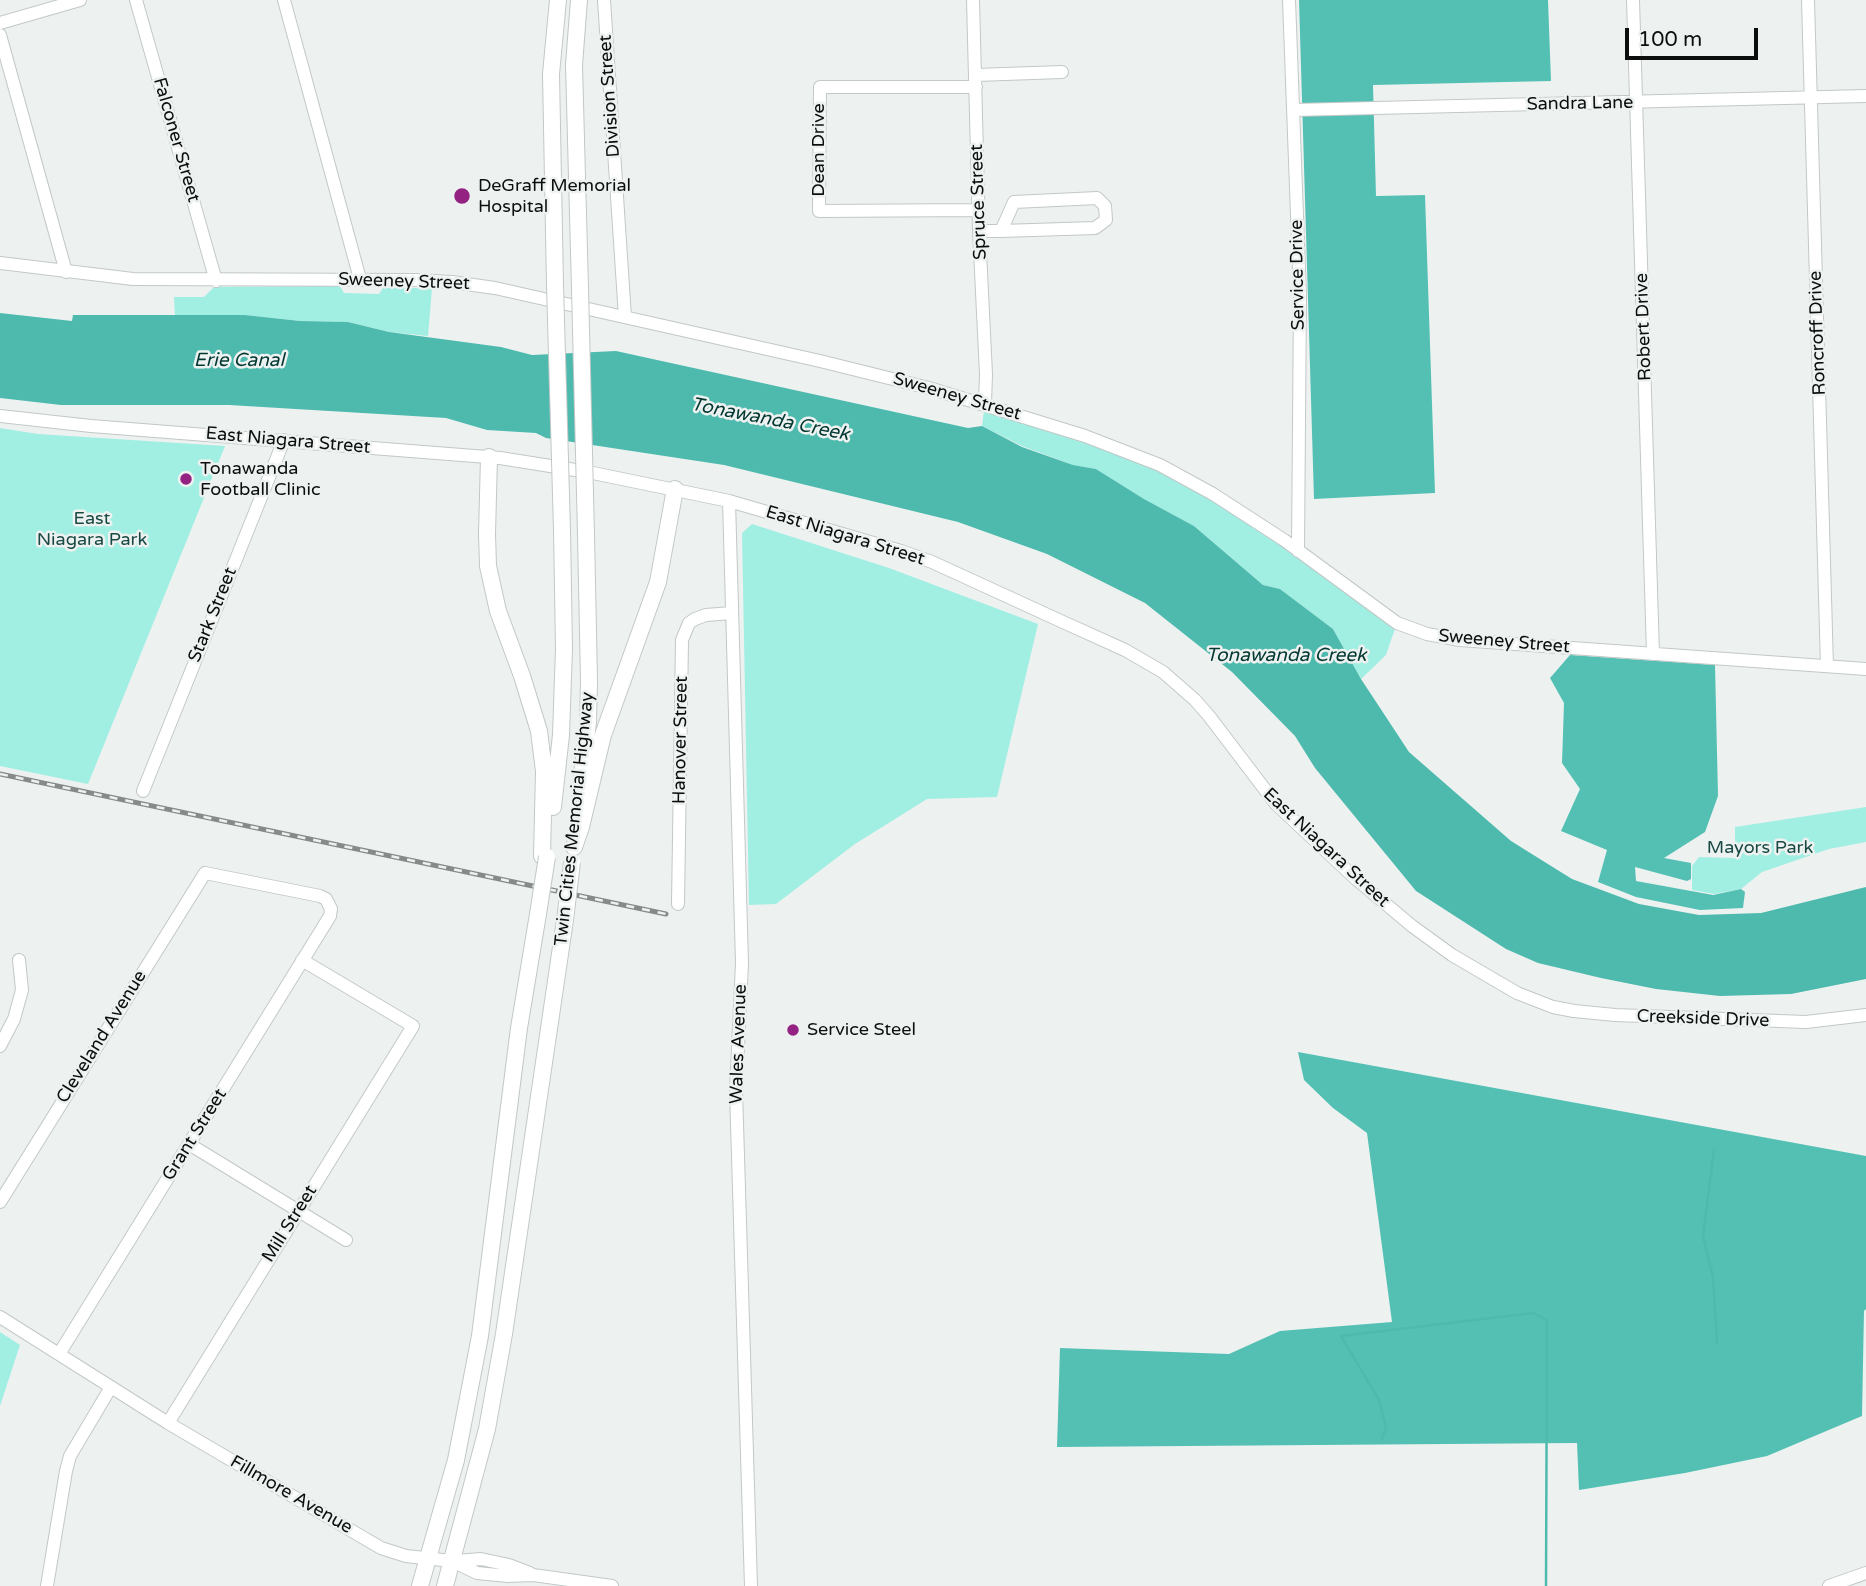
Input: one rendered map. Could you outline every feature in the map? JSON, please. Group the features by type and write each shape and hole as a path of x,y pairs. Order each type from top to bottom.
{"main road":[{"name":"Twin Cities Memorial Highway","path":"420,1586 456,1460 480,1336 519,1028 541,894 561,735 564,649 551,74 558,0"},
{"name":"Twin Cities Memorial Highway","path":"445,1586 487,1429 502,1348 565,920 588,708 574,65 579,0"},
{"path":"577,18 584,0"},
{"path":"489,457 486,534 488,566 498,611 539,731 544,782 544,856"},
{"path":"573,855 609,713 658,582 675,489"}],"street":[{"path":"0,23 80,0"},
{"name":"Falconer Street","path":"136,0 216,281"},
{"path":"284,0 360,279"},
{"name":"Division Street","path":"604,0 625,317"},
{"name":"Spruce Street","path":"973,0 985,403"},
{"name":"Service Drive","path":"1289,0 1300,296 1298,551"},
{"name":"Robert Drive","path":"1633,0 1653,654"},
{"name":"Roncroff Drive","path":"1808,0 1827,666"},
{"path":"0,35 66,272"},
{"path":"976,81 1062,72"},
{"name":"Dean Drive","path":"976,81 820,86 819,211 978,210"},
{"name":"Sandra Lane","path":"1294,110 1866,96"},
{"path":"979,231 1095,228 1106,220 1105,206 1097,198 1014,202 1001,230"},
{"name":"Sweeney Street","path":"0,263 133,279 360,279 478,285 820,360 985,403 1085,436 1160,465 1213,494 1398,623 1427,634 1460,640 1866,669"},
{"name":"East Niagara Street","path":"0,416 91,426 489,457 729,501 823,527 932,562 1125,650 1163,672 1209,716 1276,804 1356,879 1452,955 1495,982 1542,1003"},
{"name":"Stark Street","path":"143,791 284,439"},
{"name":"Wales Avenue","path":"729,501 742,963 736,1090 751,1586"},
{"name":"Hanover Street","path":"678,904 682,640 689,623 695,619 732,612"},
{"name":"Cleveland Avenue","path":"0,1202 205,873 320,896 329,904 330,916"},
{"name":"Grant Street","path":"59,1354 330,916"},
{"path":"0,1046 14,1019 22,990 19,960"},
{"name":"Mill Street","path":"168,1423 413,1026 302,960"},
{"name":"Creekside Drive","path":"1542,1003 1574,1012 1704,1020 1806,1021 1866,1015"},
{"path":"189,1144 346,1240"},
{"name":"Fillmore Avenue","path":"0,1317 168,1423 381,1548 407,1556 452,1561 481,1559 509,1565 533,1575 612,1586"},
{"path":"47,1586 70,1456 111,1387"},
{"path":"1829,1586 1866,1573"}],"green space":[{"path":"340,286 344,293 379,294 383,288 432,288 428,336 389,332 348,322 300,321 245,315 175,317 174,297 204,297 214,287"},
{"path":"985,403 1160,465 1397,623 1386,655 1361,679 1333,629 1280,589 1263,585 1194,526 1096,469 1073,465 1022,446 982,426"},
{"name":"East Niagara Park","path":"0,428 38,434 225,446 88,784 0,766"},
{"path":"752,524 889,568 1038,624 997,797 927,799 855,844 776,904 749,905 742,533"},
{"name":"Mayors Park","path":"1866,807 1866,842 1829,849 1762,872 1741,889 1714,894 1692,890 1692,866 1699,857 1735,858 1735,827"},
{"path":"0,1332 20,1345 0,1406"}],"shaded area":[{"path":"1299,0 1548,0 1551,81 1373,85 1376,196 1425,195 1435,493 1314,499"},
{"path":"1570,655 1715,665 1718,796 1705,832 1664,858 1691,863 1691,879 1687,881 1635,867 1636,881 1713,895 1741,889 1745,892 1743,908 1700,910 1636,897 1598,882 1607,850 1561,831 1580,789 1562,763 1564,703 1550,678"},
{"path":"1298,1052 1866,1156 1866,1309 1862,1416 1767,1456 1685,1473 1579,1490 1577,1443 1057,1447 1060,1348 1229,1354 1280,1331 1392,1322 1367,1133 1333,1108 1304,1080"}],"water":[{"name":"Tonawanda Creek","path":"0,313 72,321 73,315 245,315 300,321 348,322 389,332 501,347 532,355 616,351 968,428 982,426 1022,447 1073,465 1096,469 1194,526 1263,585 1280,589 1333,629 1361,679 1409,752 1511,841 1572,879 1639,904 1699,915 1761,913 1866,887 1866,979 1791,994 1720,996 1656,989 1601,978 1538,963 1506,949 1416,891 1315,768 1295,736 1232,672 1145,603 1047,554 958,522 724,465 546,438 536,433 487,430 446,418 229,405 61,405 0,398"}],"waterway":[{"path":"1714,1150 1703,1236 1713,1277 1717,1343"},
{"path":"1382,1439 1386,1427 1379,1400 1341,1336 1533,1313 1547,1320 1546,1586"}],"railway":[{"path":"0,774 666,914"}],"place":[{"name":"DeGraff Memorial Hospital","path":"462,196"},
{"name":"Tonawanda Football Clinic","path":"186,479"},
{"name":"Service Steel","path":"793,1030"}],"water label":[{"name":"Erie Canal","path":"239,361"}]}
